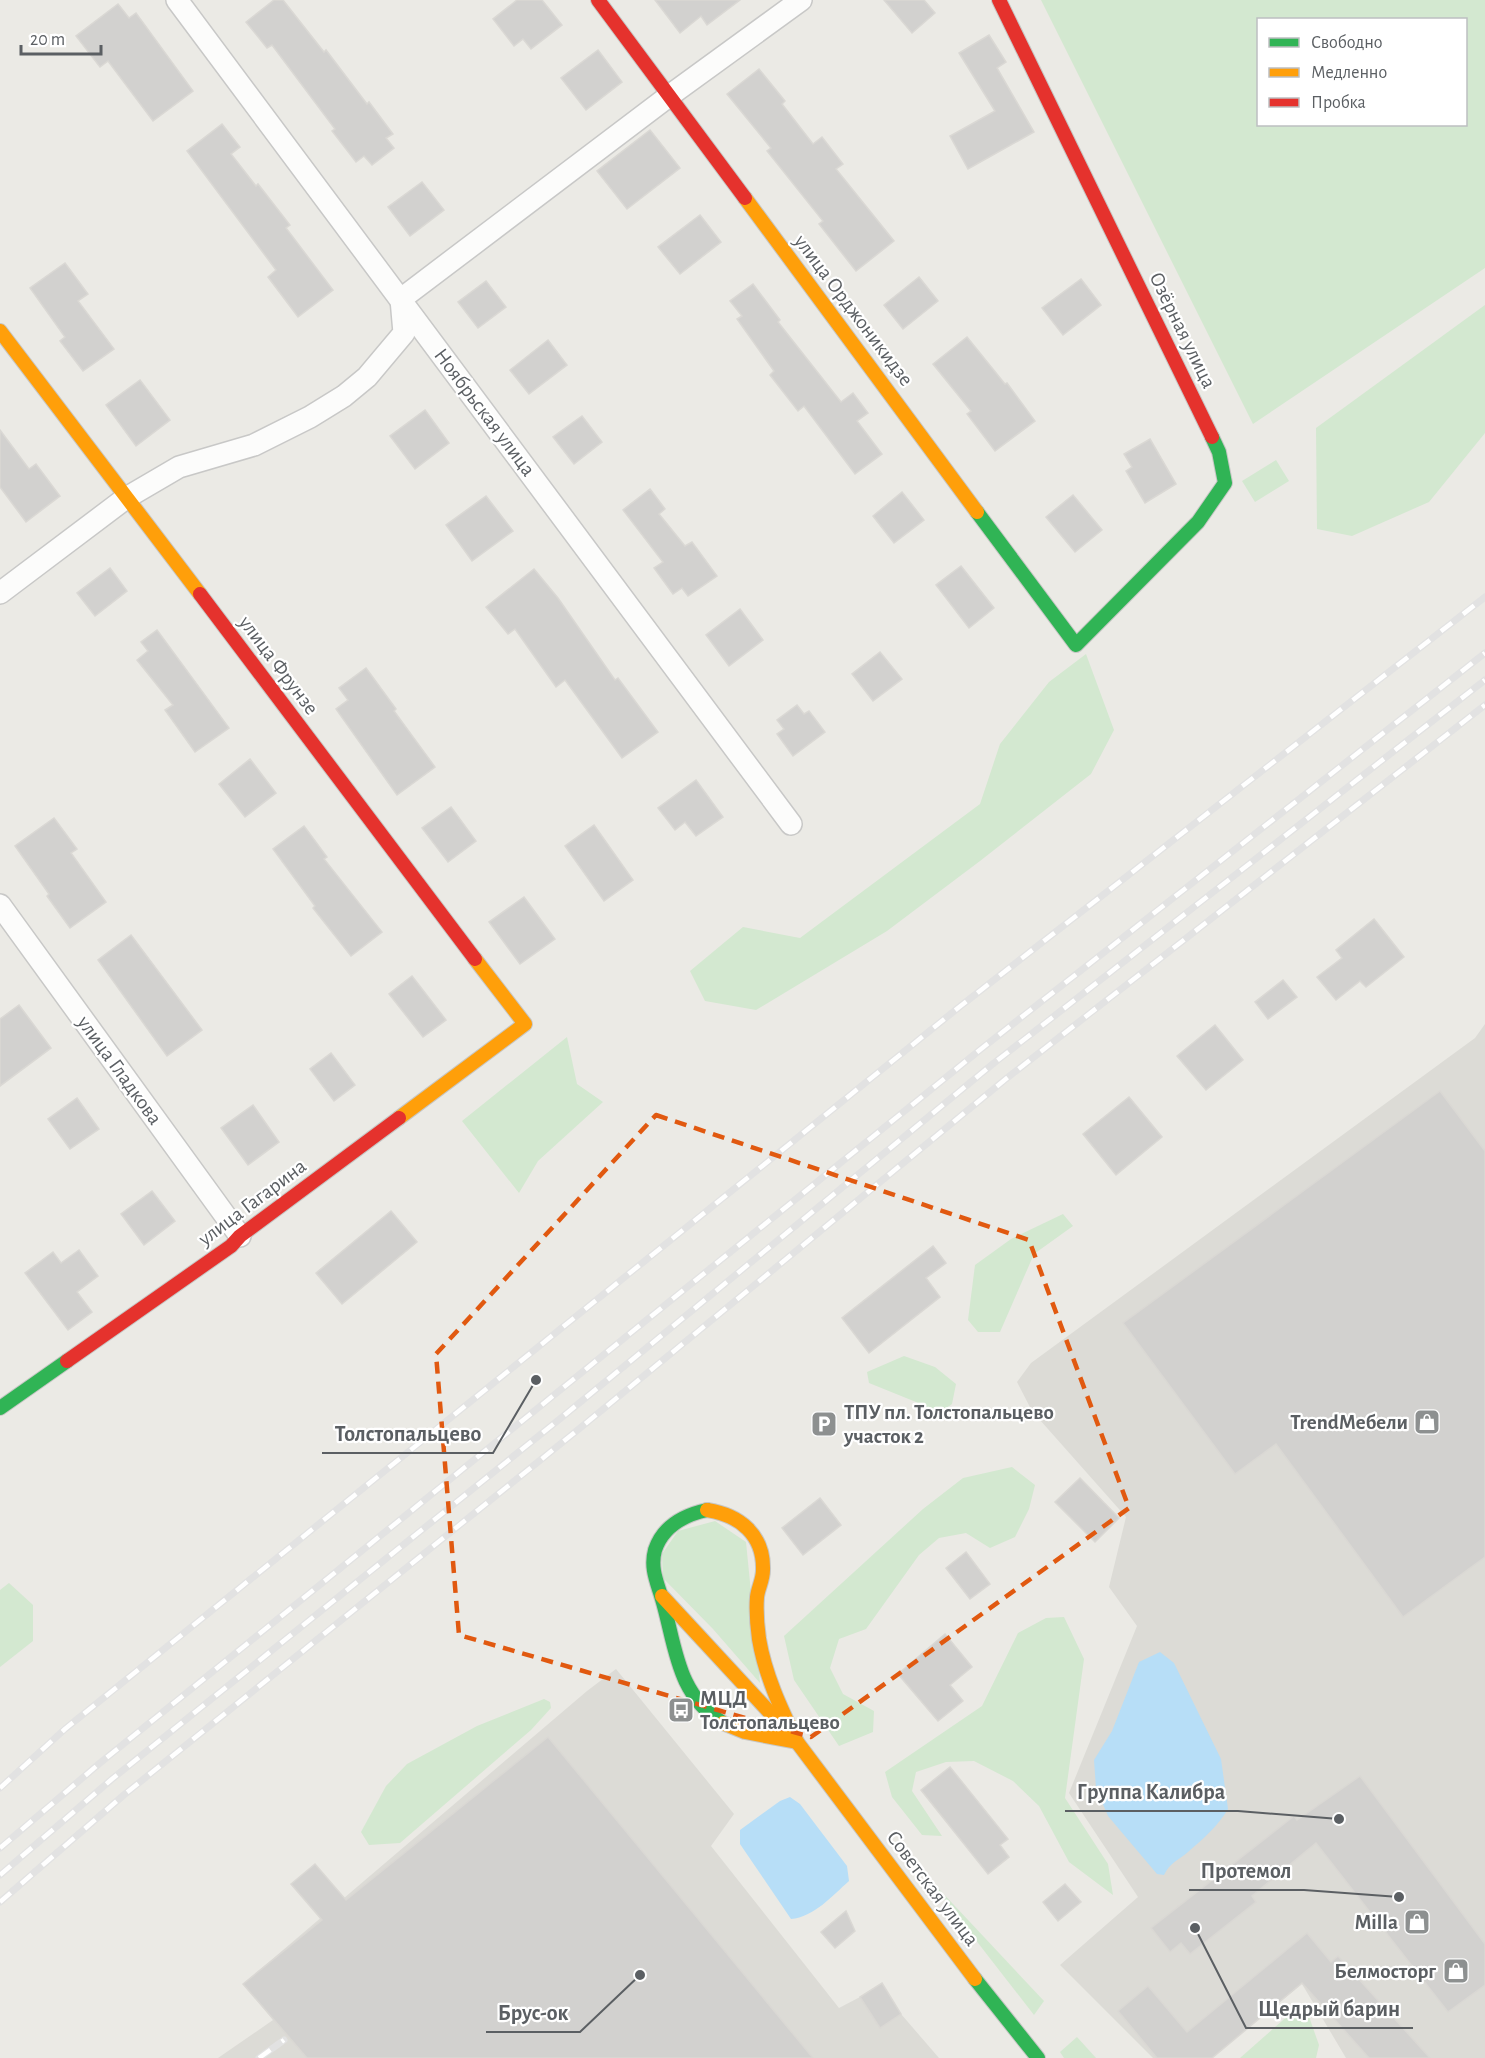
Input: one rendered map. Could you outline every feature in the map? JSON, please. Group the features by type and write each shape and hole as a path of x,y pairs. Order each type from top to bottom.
{"street":[{"name":"Ноябрьская улица","path":"177,0 791,824"},
{"name":"улица Орджоникидзе","path":"598,0 1076,645"},
{"path":"0,593 126,498 178,467 254,445 278,434 344,396 367,377 404,333 401,298 669,96 801,0"},
{"name":"Озёрная улица","path":"999,0 1219,452 1225,483 1198,522 1076,645"},
{"name":"улица Фрунзе","path":"0,331 525,1024"},
{"name":"улица Гладкова","path":"0,905 240,1236"},
{"name":"улица Гагарина","path":"0,1408 231,1246 240,1236 525,1024"},
{"path":"707,1510 721,1512 734,1516 755,1536 762,1553 763,1563 757,1610 759,1640 765,1667 783,1714 797,1742 736,1729 719,1721 705,1708 690,1687 674,1656 662,1596 654,1579 652,1565 660,1538 669,1526 680,1518 693,1512 707,1510"},
{"path":"662,1596 797,1742"},
{"name":"Советская улица","path":"797,1742 958,1957 1038,2058"}],"highlighted area":[{"path":"656,1115 1029,1240 1129,1508 811,1737 459,1635 436,1354"}],"shaded area":[{"path":"1485,1024 1485,2058 1346,2058 1302,1984 1211,2058 1153,2058 1060,1965 1138,1897 1069,1793 1137,1626 1109,1587 1126,1517 1032,1411 1017,1382 1031,1363 1475,1038"},
{"path":"616,1669 734,1814 711,1846 839,2008 860,1997 880,2028 901,2014 939,2058 218,2058 273,2020 243,1984 587,1691"}],"green space":[{"path":"1041,0 1485,0 1485,268 1253,424"},
{"path":"1485,305 1485,433 1429,502 1352,536 1317,529 1316,428"},
{"path":"1276,460 1289,481 1255,502 1242,481"},
{"path":"1086,654 1114,730 1091,774 887,931 756,1010 705,1001 690,971 743,927 800,938 980,804 1000,744 1049,682"},
{"path":"567,1037 577,1084 603,1102 538,1161 519,1193 462,1121"},
{"path":"1063,1214 1073,1226 1034,1254 1000,1332 978,1332 968,1320 975,1265 1011,1239"},
{"path":"904,1356 935,1367 956,1384 952,1404 939,1414 869,1383 867,1372"},
{"path":"1012,1467 1035,1485 1029,1509 1015,1537 990,1548 966,1533 939,1538 919,1555 866,1629 839,1639 830,1668 843,1694 874,1711 873,1732 839,1746 794,1680 784,1636 923,1509 963,1478"},
{"path":"715,1521 746,1542 760,1683 713,1629 663,1578 662,1554 678,1531"},
{"path":"9,1583 33,1605 33,1641 0,1667 0,1590"},
{"path":"1064,1617 1084,1659 1065,1798 1108,1864 1113,1895 1069,1862 1039,1806 1013,1781 974,1761 946,1762 916,1772 912,1791 942,1836 922,1835 892,1797 885,1772 982,1706 1018,1633 1046,1618"},
{"path":"544,1699 550,1702 551,1708 531,1730 400,1843 369,1845 361,1832 386,1786 407,1764 477,1726"},
{"path":"923,1872 1044,2001 1034,2015"},
{"path":"1299,2006 1307,2011 1319,2045 1316,2058 1240,2058"},
{"path":"1077,2037 1096,2058 1064,2058 1060,2052"}],"water":[{"path":"1160,1652 1174,1663 1221,1759 1228,1809 1210,1832 1172,1864 1164,1875 1157,1874 1108,1816 1096,1788 1094,1760 1112,1731 1139,1662"},
{"path":"790,1797 800,1804 847,1866 849,1881 815,1910 791,1919 740,1844 740,1830 780,1801"}],"building":[{"path":"274,0 283,0 393,134 386,138 394,148 372,165 364,156 356,162 332,131 335,129 272,45 267,48 246,22"},
{"path":"517,0 542,0 562,25 531,49 523,39 514,46 493,19"},
{"path":"655,0 740,0 707,25 701,16 680,33"},
{"path":"884,0 924,0 935,13 912,33"},
{"path":"118,4 129,18 136,13 193,91 153,121 108,61 100,67 76,36"},
{"path":"989,35 1006,62 997,68 1034,132 968,169 950,136 995,111 959,53"},
{"path":"598,50 622,82 586,110 561,78"},
{"path":"759,69 785,101 782,104 813,144 822,137 843,164 836,169 894,241 856,271 819,224 823,221 767,151 771,148 727,94"},
{"path":"222,124 240,147 231,154 290,225 286,228 333,290 298,317 268,277 276,270 187,151"},
{"path":"650,130 680,168 627,209 597,171"},
{"path":"422,182 444,210 410,236 388,207"},
{"path":"700,215 721,242 680,274 658,247"},
{"path":"65,263 88,294 78,301 114,349 83,371 60,341 65,337 30,288"},
{"path":"919,277 938,301 903,329 884,305"},
{"path":"1081,279 1101,305 1063,335 1042,308"},
{"path":"486,281 506,307 478,328 458,302"},
{"path":"753,284 780,320 778,322 841,402 853,393 868,413 857,421 882,454 855,474 804,406 798,411 770,375 774,371 737,319 742,316 730,301"},
{"path":"967,337 1005,384 1007,383 1035,421 995,451 967,414 971,411 933,364"},
{"path":"548,340 567,365 529,394 510,370"},
{"path":"140,380 170,420 136,446 106,405"},
{"path":"425,410 449,443 415,469 390,436"},
{"path":"582,416 602,442 574,464 553,437"},
{"path":"0,430 29,469 36,464 60,496 26,522 0,487"},
{"path":"1150,439 1176,484 1145,503 1126,471 1132,467 1124,454"},
{"path":"650,489 665,509 659,514 685,546 692,542 717,576 688,596 682,588 673,594 654,568 663,562 623,510"},
{"path":"902,492 924,520 894,543 873,516"},
{"path":"1073,495 1102,530 1075,552 1046,517"},
{"path":"486,496 513,531 472,561 446,525"},
{"path":"961,566 994,608 969,628 936,585"},
{"path":"110,568 127,591 95,616 77,593"},
{"path":"534,569 558,598 615,680 618,678 658,732 622,758 565,680 556,687 515,629 508,634 486,607"},
{"path":"740,609 763,640 729,666 706,635"},
{"path":"157,630 229,728 195,752 165,710 173,705 137,660 148,651 141,642"},
{"path":"880,652 902,679 873,701 852,674"},
{"path":"366,668 435,767 397,795 336,709 348,700 339,688"},
{"path":"797,705 804,714 809,711 825,732 793,756 777,734 784,729 777,720"},
{"path":"250,759 276,793 245,817 219,784"},
{"path":"696,780 723,817 696,836 685,822 675,830 658,808"},
{"path":"451,807 476,841 448,862 422,828"},
{"path":"54,818 77,849 71,853 106,902 70,928 15,846"},
{"path":"594,825 633,880 604,901 565,846"},
{"path":"304,826 327,857 324,859 382,932 351,956 313,908 315,906 273,849"},
{"path":"524,897 555,939 520,964 489,922"},
{"path":"1374,919 1404,957 1366,987 1360,981 1336,1000 1317,977 1342,958 1336,950"},
{"path":"131,935 202,1030 167,1056 98,960"},
{"path":"412,976 446,1020 423,1037 389,994"},
{"path":"1283,980 1297,997 1268,1019 1255,1002"},
{"path":"19,1005 51,1048 0,1086 0,1019"},
{"path":"1215,1025 1243,1060 1206,1090 1177,1056"},
{"path":"331,1053 355,1085 334,1101 310,1069"},
{"path":"1440,1091 1485,1151 1485,1557 1403,1617 1276,1444 1235,1474 1123,1323"},
{"path":"1129,1097 1162,1137 1116,1175 1083,1134"},
{"path":"77,1098 99,1129 70,1149 48,1119"},
{"path":"253,1105 279,1142 248,1165 221,1128"},
{"path":"152,1191 175,1221 144,1245 121,1214"},
{"path":"391,1211 417,1242 342,1304 316,1273"},
{"path":"933,1246 946,1263 926,1278 940,1297 869,1353 842,1318"},
{"path":"79,1250 98,1276 77,1292 92,1312 68,1330 25,1273 53,1252 61,1263"},
{"path":"1080,1478 1119,1518 1095,1542 1055,1502"},
{"path":"820,1498 841,1525 803,1555 782,1528"},
{"path":"966,1552 990,1584 970,1599 946,1568"},
{"path":"945,1634 972,1667 950,1685 963,1701 938,1721 898,1674"},
{"path":"548,1737 813,2058 307,2058 243,1984 322,1920 291,1884 315,1864 346,1900"},
{"path":"950,1767 1008,1839 1000,1845 1009,1857 988,1874 921,1790"},
{"path":"1360,1776 1485,1944 1485,1985 1448,2012 1316,1843 1252,1896 1256,1902 1190,1954 1181,1943 1170,1952 1151,1928 1294,1816 1297,1820"},
{"path":"1065,1884 1081,1902 1058,1921 1043,1902"},
{"path":"846,1911 855,1931 835,1948 821,1932"},
{"path":"1307,1933 1331,1962 1338,1956 1430,2058 1369,2058 1302,1983 1212,2058 1157,2058 1118,2011 1148,1986 1187,2032"},
{"path":"882,1983 901,2014 880,2028 860,1997"}],"railway":[{"path":"0,1788 65,1729 958,1008 1485,597"},
{"path":"0,1848 100,1763 981,1049 1485,653"},
{"path":"0,1875 112,1779 561,1418 994,1063 1485,680"},
{"path":"0,1902 125,1794 574,1433 1007,1078 1485,705"},
{"path":"259,2058 284,2040"}],"traffic: fast":[{"path":"977,512 1076,645 1198,522 1225,483 1219,452 1212,437"},
{"path":"0,1408 67,1361"},
{"path":"707,1510 675,1523 663,1534 655,1550 654,1569 680,1668 696,1698 707,1711 723,1723"},
{"path":"975,1979 1038,2058"}],"traffic: slow":[{"path":"745,198 977,512"},
{"path":"0,331 200,594"},
{"path":"399,1118 525,1024 475,959"},
{"path":"707,1510 739,1522 748,1529 759,1547 763,1570 757,1597 759,1639 769,1679 797,1742 745,1732 723,1723"},
{"path":"662,1596 797,1742 975,1979"}],"traffic: jam":[{"path":"598,0 745,198"},
{"path":"999,0 1212,437"},
{"path":"200,594 475,959"},
{"path":"67,1361 231,1246 240,1236 399,1118"}],"place":[{"name":"Толстопальцево","path":"536,1380"},
{"name":"TrendМебели","path":"1427,1422"},
{"name":"ТПУ пл. Толстопальцево участок 2","path":"824,1424"},
{"name":"МЦД Толстопальцево","path":"681,1710"},
{"name":"Группа Калибра","path":"1339,1819"},
{"name":"Протемол","path":"1399,1897"},
{"name":"Milla","path":"1417,1922"},
{"name":"Щедрый барин","path":"1195,1928"},
{"name":"Белмосторг","path":"1456,1971"},
{"name":"Брус-ок","path":"640,1975"}]}
